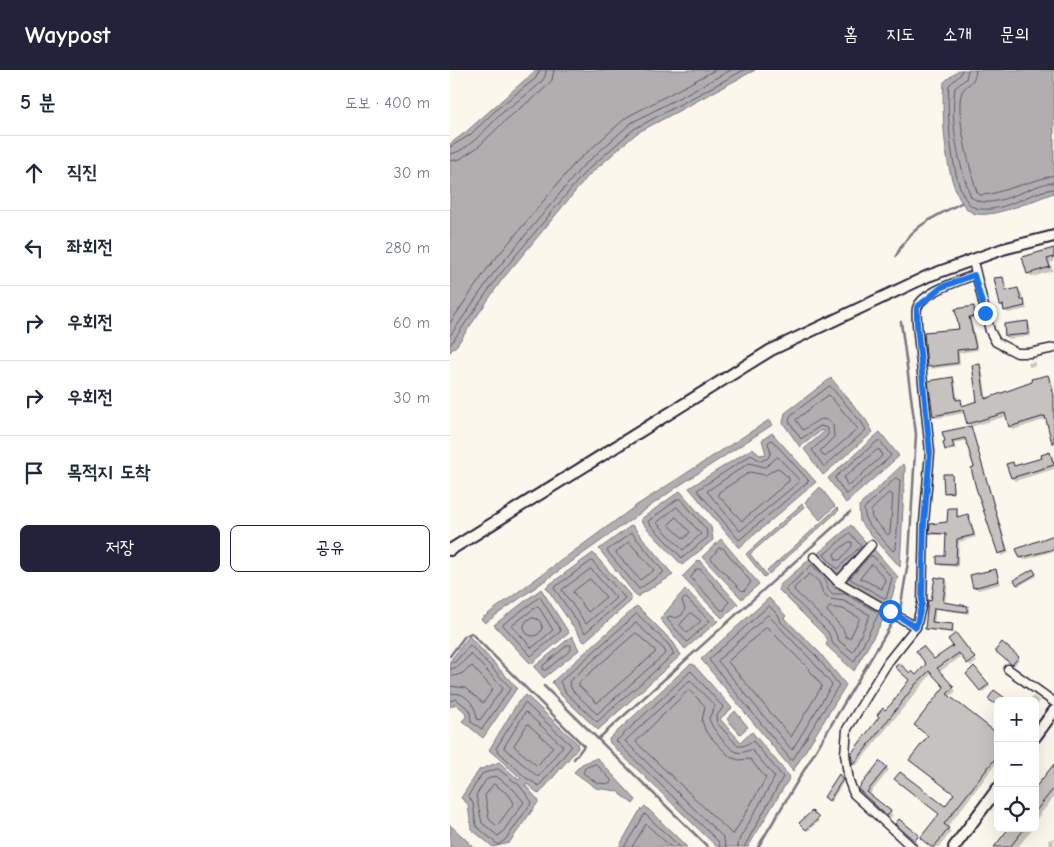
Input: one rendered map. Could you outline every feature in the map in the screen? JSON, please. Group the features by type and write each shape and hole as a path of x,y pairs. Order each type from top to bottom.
{"main road":[{"path":"450,550 771,350 928,276 1003,249 1054,236"},
{"path":"1039,732 1054,712"},
{"path":"954,847 994,793"}],"street":[{"path":"972,261 974,275 980,290 990,331 996,342 1017,353 1030,353 1054,348"},
{"path":"912,847 854,794 849,781 845,754 847,729 888,662 916,627 922,603 924,523 930,452 917,324 917,307 942,287 974,275"},
{"path":"838,582 871,545"},
{"path":"814,556 838,582 916,627"},
{"path":"1008,669 1054,702"}],"water":[{"path":"536,70 755,70 637,133 588,176 501,281 457,345 450,352 450,144"},
{"path":"959,70 1054,70 1054,193 990,214 973,213 963,205 950,173 946,153 943,112 944,82"},
{"path":"831,378 866,420 873,432 823,475 804,449 825,431 822,430 800,447 783,423 785,413"},
{"path":"769,420 772,425 680,485 485,623 481,619 637,505"},
{"path":"880,432 899,456 846,503 828,478"},
{"path":"772,433 816,482 738,547 689,488 753,448 759,455 766,454 762,440"},
{"path":"903,464 905,467 900,567 860,522 859,506"},
{"path":"820,487 835,506 820,520 805,502"},
{"path":"680,491 711,527 713,540 682,565 642,523 641,519"},
{"path":"802,504 804,507 750,554 767,575 764,577 746,554"},
{"path":"837,508 839,510 769,574 767,571"},
{"path":"632,525 673,575 637,597 599,549"},
{"path":"851,525 869,546 840,576 835,575 816,555"},
{"path":"721,539 759,584 742,599 702,557"},
{"path":"872,547 898,577 889,606 846,584 843,577"},
{"path":"593,553 630,595 631,601 584,642 546,587"},
{"path":"812,557 832,579 833,587 837,590 844,588 887,613 854,671 826,645 828,640 824,635 779,590 779,586"},
{"path":"699,560 738,604 722,618 682,577"},
{"path":"541,589 569,633 531,664 494,625"},
{"path":"685,589 718,621 685,649 660,619"},
{"path":"769,598 786,616 784,618 819,652 846,685 793,771 701,659"},
{"path":"637,606 673,642 681,655 598,730 561,695 552,682"},
{"path":"469,636 517,688 483,738 462,721 466,717 465,712 456,704 450,707 450,661"},
{"path":"572,636 579,650 544,678 534,667"},
{"path":"693,664 732,708 720,719 741,742 752,732 790,777 748,847 717,847 610,743 609,739 689,665"},
{"path":"526,695 577,743 578,748 539,794 527,784 525,785 539,801 509,843 493,847 471,829 468,804 461,798 479,770 499,762 519,780 521,778 489,750 518,702"},
{"path":"735,711 748,727 740,734 727,719"},
{"path":"597,758 636,800 633,804 617,791 596,788 574,772 582,764"},
{"path":"645,806 687,847 619,847 639,812"},
{"path":"450,825 474,847 450,847"}],"building":[{"path":"1054,248 1054,257 1047,259 1050,267 1027,274 1022,257"},
{"path":"1003,277 1006,291 1018,288 1021,300 1024,300 1025,306 1004,311 1003,305 1000,305 994,278"},
{"path":"974,306 975,316 969,317 976,348 957,350 958,363 927,367 924,332 959,329 955,309"},
{"path":"1028,321 1029,334 1005,336 1004,324"},
{"path":"980,364 985,399 1032,382 1031,379 1048,375 1054,396 1054,443 1052,443 1045,416 1009,427 1005,413 967,424 963,410 933,416 928,381 953,377 956,400 961,399 962,406 977,401 972,365"},
{"path":"971,426 1007,551 998,554 976,488 971,468 974,467 965,438 952,441 954,447 945,450 943,442 945,441 942,432"},
{"path":"1050,452 1054,465 1011,478 1006,464 1013,462 1014,466 1042,458 1041,455"},
{"path":"943,474 952,474 953,492 944,493"},
{"path":"948,508 957,508 957,517 968,514 974,535 957,539 956,565 937,564 937,556 945,556 946,534 929,533 930,524 947,522"},
{"path":"1054,535 1054,549 1020,558 1016,549"},
{"path":"996,569 999,581 973,588 970,575"},
{"path":"1033,569 1036,574 1017,585 1014,580"},
{"path":"935,577 946,579 943,602 968,606 967,612 934,608 932,622 953,624 952,632 925,629 928,600 931,601"},
{"path":"956,633 975,658 967,664 959,653 937,668 954,687 947,694 994,731 994,760 944,824 949,828 934,847 931,847 920,838 939,814 894,779 900,772 945,806 954,794 909,760 928,736 914,725 944,687 929,671 915,685 853,765 851,754 879,717 877,715 883,708 885,710 892,703 909,680 895,667 899,663 910,673 912,671 916,675 926,664 916,651 923,646 934,659 953,646 948,639"},
{"path":"1002,642 1019,657 1012,665 995,651"},
{"path":"974,666 989,684 980,691 966,674"},
{"path":"994,690 1004,697 994,697 994,703 988,699"},
{"path":"880,761 887,767 867,792 891,811 887,816 858,789"},
{"path":"1054,764 1054,788 1039,807 1039,783"},
{"path":"839,774 843,779 829,801 824,797"},
{"path":"812,811 819,818 806,830 799,823"},
{"path":"899,819 919,835 915,841 895,824"},
{"path":"1006,832 1022,832 1010,847 994,847"}],"waterway":[{"path":"896,256 908,237 923,224 961,203"},
{"path":"758,847 900,610 909,556 916,434 901,322"},
{"path":"598,739 850,512"},
{"path":"450,656 465,636 471,633 584,746 574,759"},
{"path":"544,686 708,847"}],"route":[{"path":"890,611 916,627 922,603 924,523 930,452 917,324 917,307 924,299 942,287 974,275 980,290 985,313"}]}
